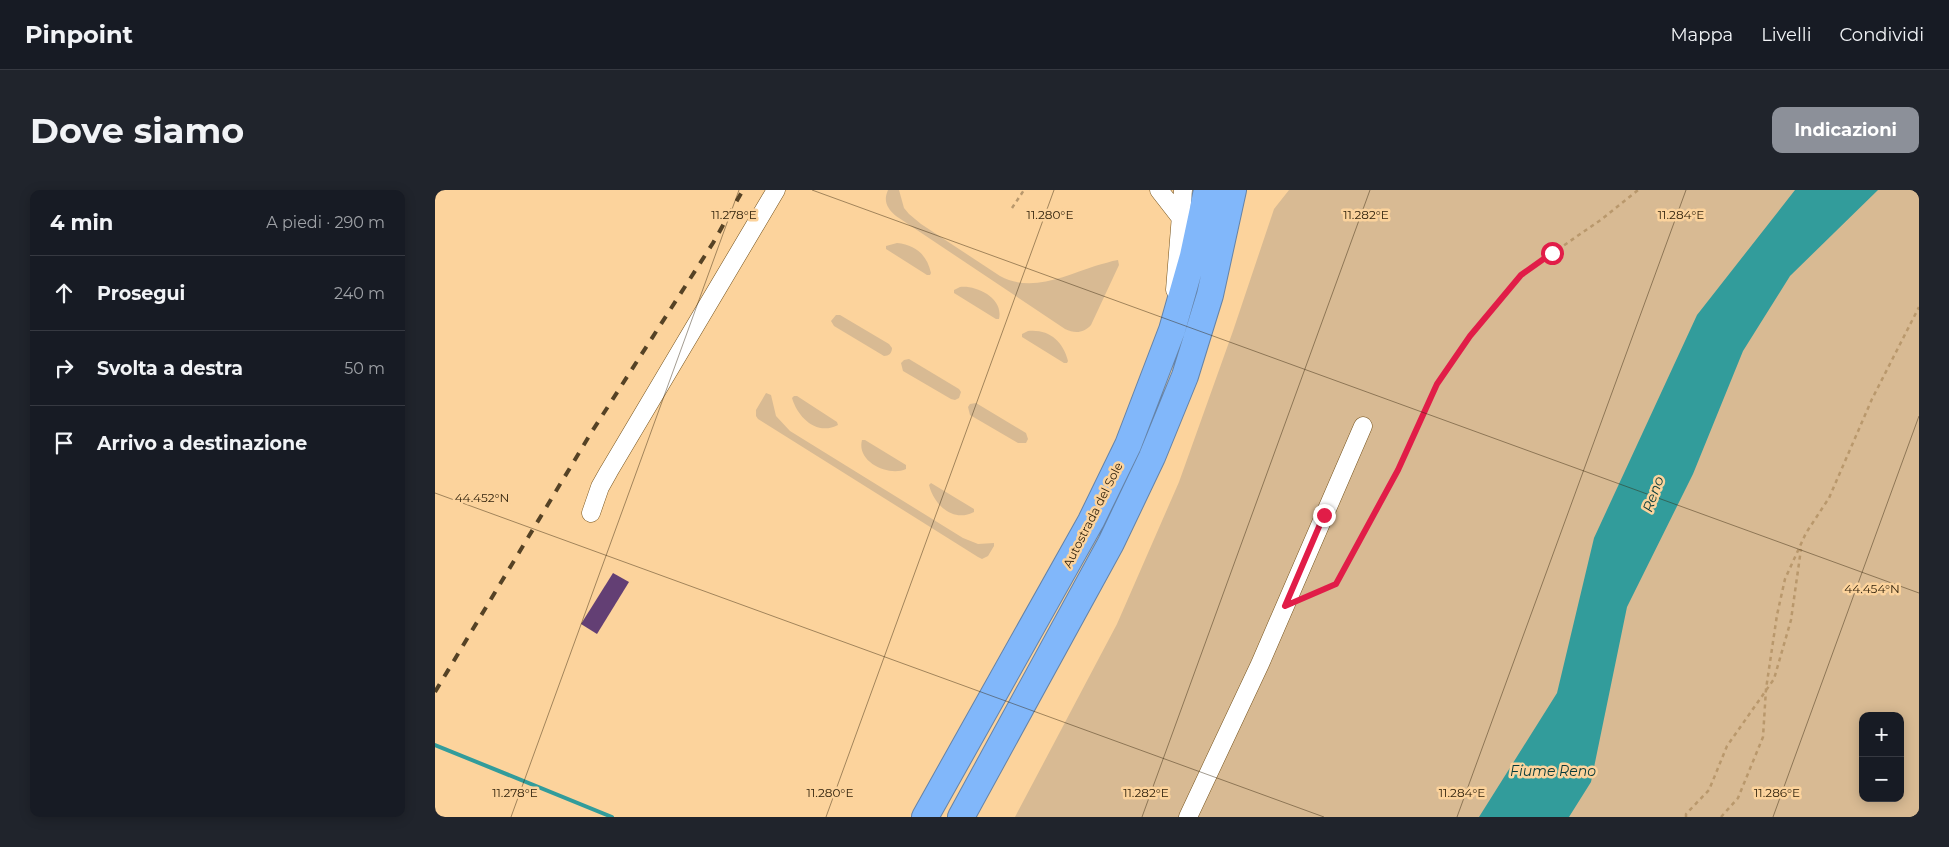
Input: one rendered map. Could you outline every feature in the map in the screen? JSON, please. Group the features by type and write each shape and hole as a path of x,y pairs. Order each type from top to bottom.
{"highway":[{"name":"Autostrada del Sole","path":"925,817 1091,521 1128,445 1172,330 1193,256 1207,190"},
{"path":"961,817 1106,551 1153,457 1185,376 1210,295 1233,190"}],"lane":[{"path":"591,513 600,487 609,471 776,190"},
{"path":"1159,190 1179,217"},
{"path":"1172,330 1179,217 1183,190"},
{"path":"1188,817 1260,664 1363,426"}],"path":[{"path":"1011,208 1024,190"},
{"path":"1285,606 1336,584 1398,470 1437,384 1470,336 1521,275 1601,219 1637,190"},
{"path":"1721,817 1738,798 1763,737 1766,689 1777,615 1785,579 1806,533 1829,498 1872,399 1919,307"},
{"path":"1686,817 1709,790 1727,746 1774,679 1791,620 1802,544"}],"shaded area":[{"path":"888,190 899,190 904,208 921,224 1000,276 1012,281 1036,283 1048,281 1118,260 1119,265 1091,325 1079,332 1065,329 896,216 887,204"},
{"path":"1289,190 1919,190 1919,817 1015,817 1117,624 1179,482 1274,209"},
{"path":"897,243 910,246 920,252 927,261 930,275 927,275 886,249 886,246"},
{"path":"960,287 974,288 987,294 997,305 999,319 996,319 954,293 954,290"},
{"path":"836,315 840,315 889,344 892,348 891,353 884,356 834,326 831,321"},
{"path":"1028,331 1049,334 1059,342 1066,354 1067,363 1064,363 1022,337 1022,334"},
{"path":"909,359 959,389 961,392 959,398 951,399 903,371 901,363"},
{"path":"766,393 771,395 776,416 790,431 963,538 978,544 994,543 988,556 982,559 978,557 758,419 756,410"},
{"path":"797,396 837,422 838,425 823,428 809,423 795,405 792,398"},
{"path":"976,403 1026,433 1028,439 1026,443 1018,443 970,415 968,407 970,404"},
{"path":"862,440 906,465 906,469 891,471 875,466 864,455 861,448"},
{"path":"931,483 974,509 974,512 959,515 945,510 935,499 929,485"}],"water":[{"name":"Fiume Reno","path":"1795,190 1878,190 1790,276 1743,351 1693,474 1627,607 1591,782 1569,817 1479,817 1557,693 1594,538 1697,315"}],"building":[{"path":"613,573 629,582 597,634 581,624"}],"waterway":[{"path":"435,745 612,817"}],"railway":[{"path":"435,692 591,433 713,243 743,190"}],"route":[{"path":"1324,515 1285,606 1336,584 1398,470 1437,384 1470,336 1521,275 1552,253"}],"water label":[{"name":"Reno","path":"1653,494"}]}
